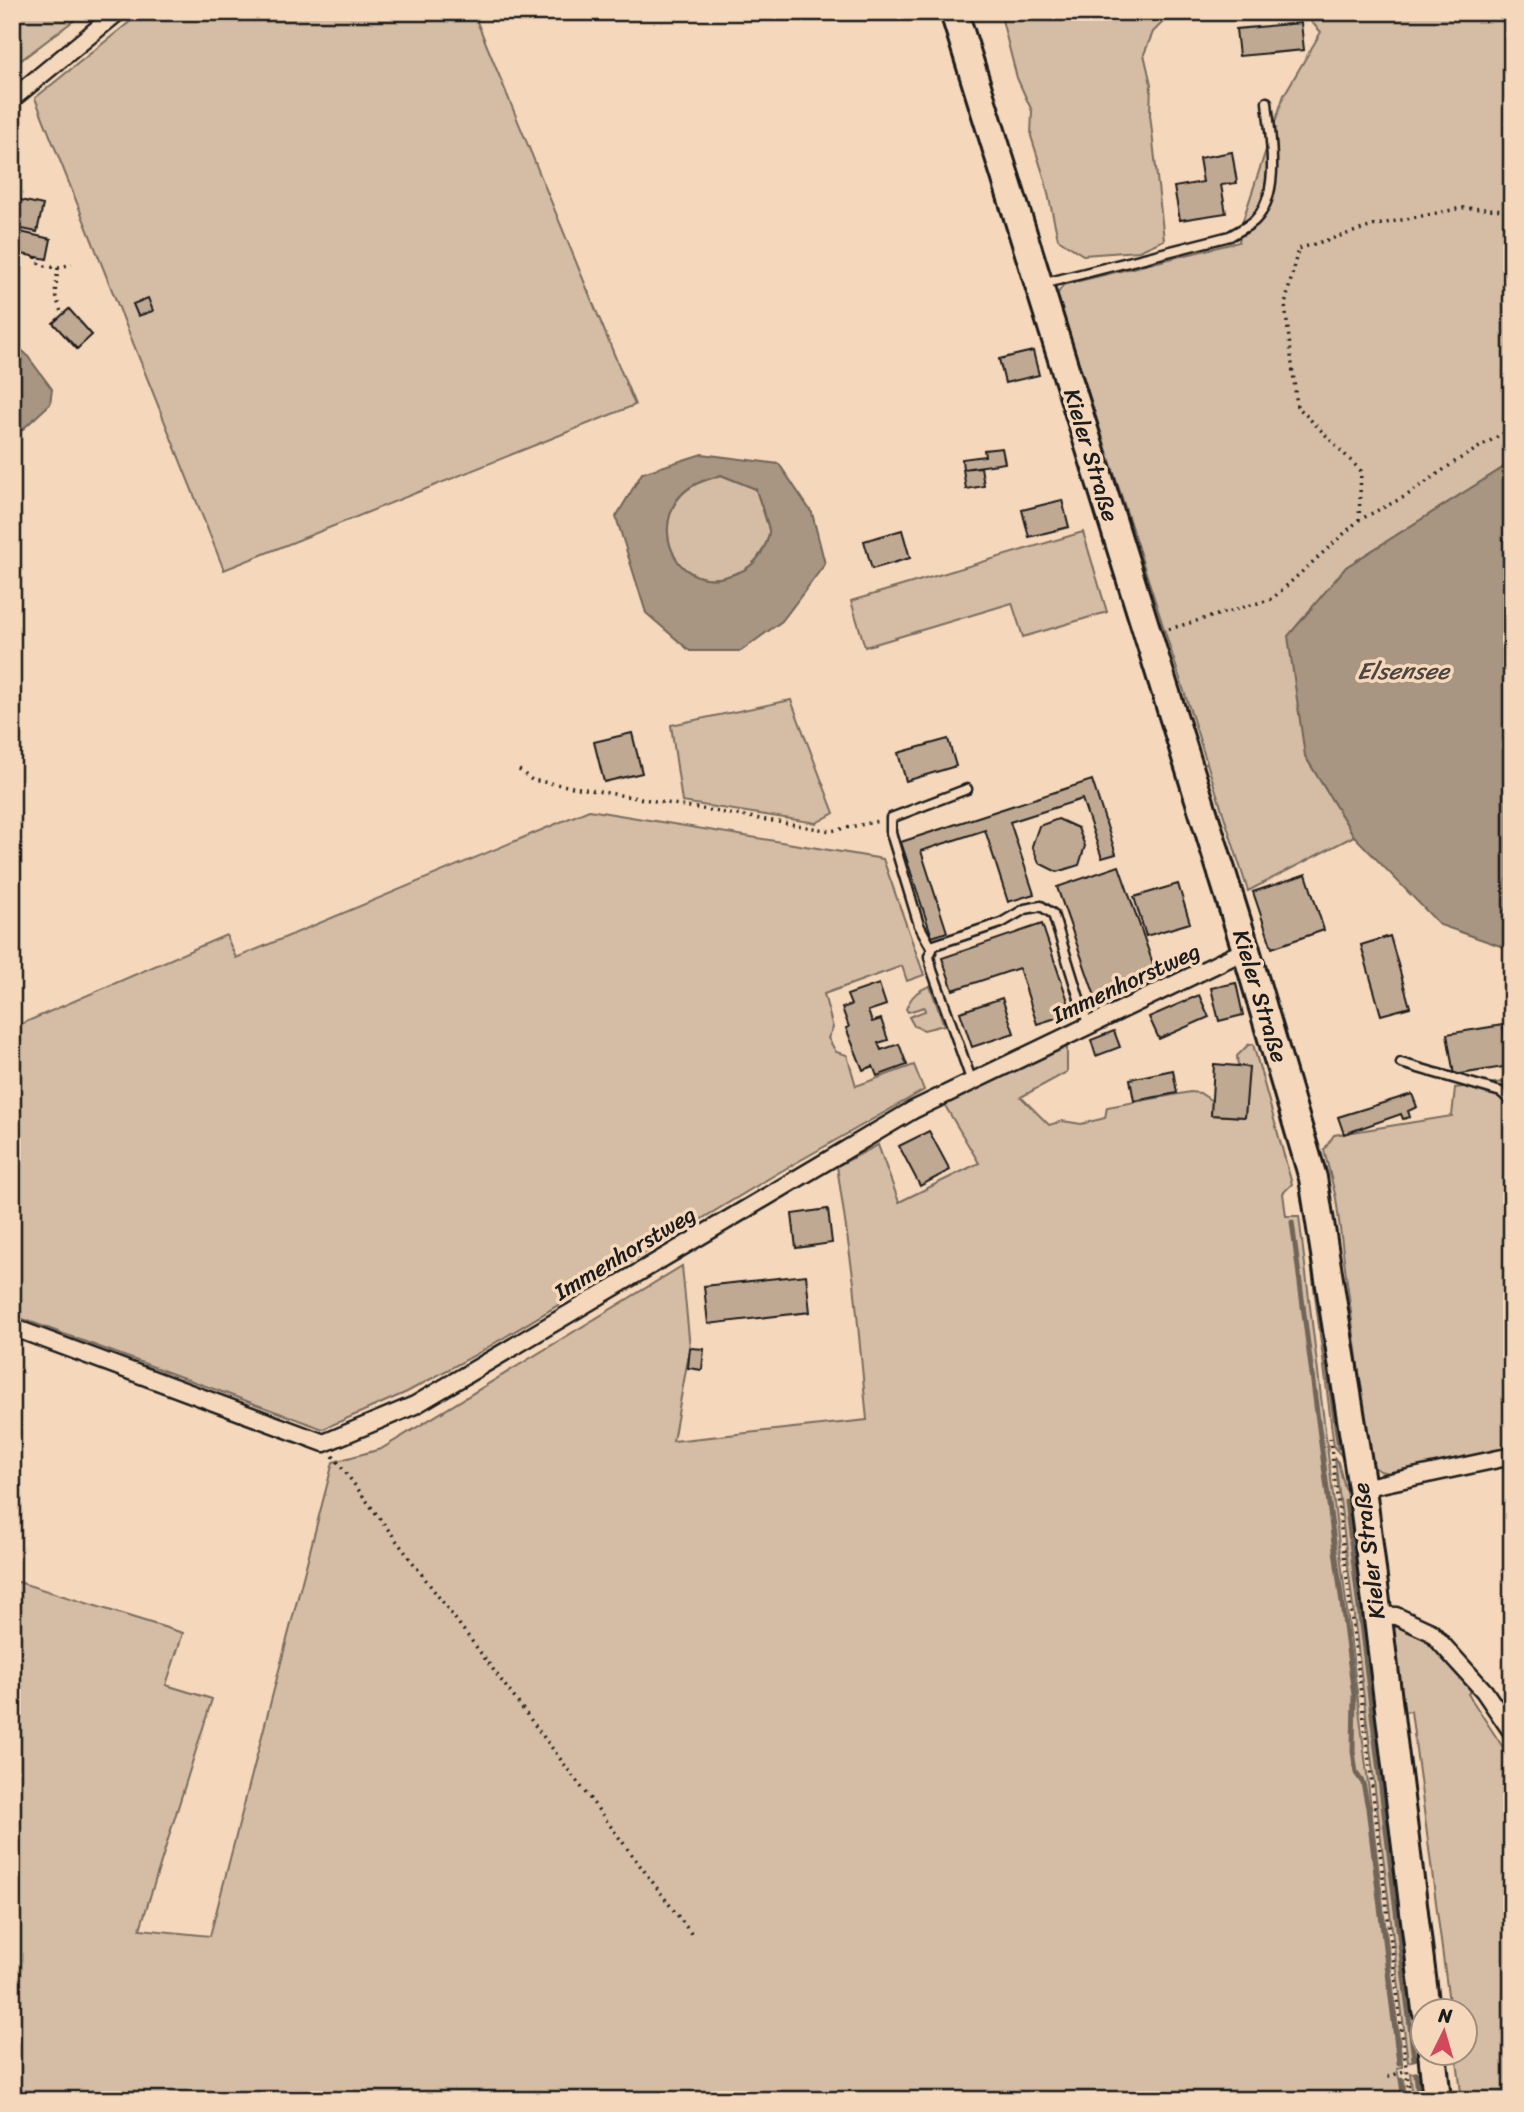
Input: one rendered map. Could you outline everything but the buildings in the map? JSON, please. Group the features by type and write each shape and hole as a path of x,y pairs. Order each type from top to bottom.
{"main road":[{"name":"Kieler Straße","path":"954,12 1246,950 1313,1178 1362,1488 1424,1996"},
{"path":"1433,2066 1437,2100"}],"street":[{"path":"12,99 118,12"},
{"name":"Immenhorstweg","path":"324,1443 415,1405 912,1110 1246,950"},
{"path":"12,1327 324,1443"},
{"path":"1362,1488 1512,1456"},
{"path":"1376,1615 1396,1616 1431,1632 1484,1691 1512,1732"}],"lane":[{"path":"1040,284 1230,236 1255,220 1267,198 1272,169 1268,102"},
{"path":"932,949 919,925 891,832 891,818 967,789"},
{"path":"972,1082 932,970 929,956 934,945 1002,923 1025,909 1041,906 1053,914 1089,1025"},
{"path":"1401,1063 1501,1092 1512,1101"}],"path":[{"path":"1359,520 1361,471 1297,407 1285,305 1298,249 1376,225 1462,208 1512,209"},
{"path":"36,257 36,262 46,267 58,268 72,264"},
{"path":"58,268 55,294 62,315"},
{"path":"1147,636 1272,599 1359,520 1406,496 1456,461 1512,428"},
{"path":"519,771 532,780 831,831 891,818"},
{"path":"324,1443 693,1936"},
{"path":"1331,1452 1410,2100"}],"shaded area":[{"path":"12,12 85,12 12,67"},
{"path":"142,12 473,12 635,405 224,570 35,98"},
{"path":"1000,12 1173,12 1153,32 1144,54 1151,84 1150,114 1164,240 1139,251 1083,255 1058,239 1045,180 1031,136 1032,111 1017,78"},
{"path":"1302,12 1512,12 1512,462 1346,567 1305,756 1354,836 1248,891 1057,295 1063,285 1239,242 1242,223 1284,95 1321,32"},
{"path":"721,475 756,489 769,533 761,553 748,567 731,575 710,578 692,574 679,563 671,548 668,530 671,512 680,496 696,484"},
{"path":"1083,532 1107,612 1023,637 1012,603 865,647 851,601"},
{"path":"791,700 834,813 816,823 682,802 671,725"},
{"path":"589,810 883,859 924,975 907,981 902,966 824,994 833,1028 828,1038 836,1052 847,1055 856,1086 914,1065 924,1090 778,1173 475,1355 407,1392 323,1429 12,1315 12,1028 226,935 236,958"},
{"path":"930,986 944,1025 924,1030 914,1026 909,1017 925,1011 924,1007 908,1012 906,1009 915,994"},
{"path":"1253,1044 1292,1184 1283,1193 1286,1216 1299,1216 1402,2062 1402,2067 1397,2068 1399,2078 1404,2079 1406,2100 12,2100 12,1580 183,1633 166,1685 212,1699 140,1929 210,1936 333,1462 381,1449 682,1266 690,1348 673,1441 867,1420 854,1283 837,1166 878,1145 899,1202 979,1163 944,1104 1067,1047 1067,1072 1021,1097 1049,1125 1063,1121 1081,1124 1105,1118 1107,1107 1190,1092 1200,1093 1212,1101 1211,1115 1245,1117 1248,1067 1238,1066 1237,1056 1248,1045"},
{"path":"1512,1081 1512,1450 1397,1475 1380,1471 1373,1466 1370,1458 1336,1198 1324,1150 1334,1135 1452,1116 1455,1088"},
{"path":"1302,1191 1349,1480 1341,1455 1334,1447"},
{"path":"1335,1459 1345,1489 1350,1493 1413,1996 1408,1996 1408,2062"},
{"path":"1394,1623 1427,1639 1474,1689 1468,1694 1512,1761 1512,2100 1462,2100 1458,2066 1478,2066 1478,1996 1448,1996 1411,1711 1401,1712 1390,1628"},
{"path":"1422,2072 1426,2100 1413,2100 1410,2073"}],"water":[{"path":"12,342 26,354 52,389 50,404 22,430 12,429"},
{"path":"702,454 779,464 812,513 825,564 782,621 741,651 690,651 646,613 616,517 642,473","holes":["721,475 756,489 769,533 754,562 735,574 710,578 692,574 679,563 671,548 668,530 671,512 680,496 696,484"]},
{"name":"Elsensee","path":"1512,462 1512,950 1440,925 1354,836 1305,756 1288,636 1346,567"}],"waterway":[{"path":"1292,1222 1354,1695 1353,1751 1356,1773 1363,1783 1368,1808 1399,2063"},
{"path":"1314,1270 1339,1447"},
{"path":"1346,1501 1408,2010"},
{"path":"1416,2074 1419,2100"},
{"path":"1401,2079 1404,2100"}]}
